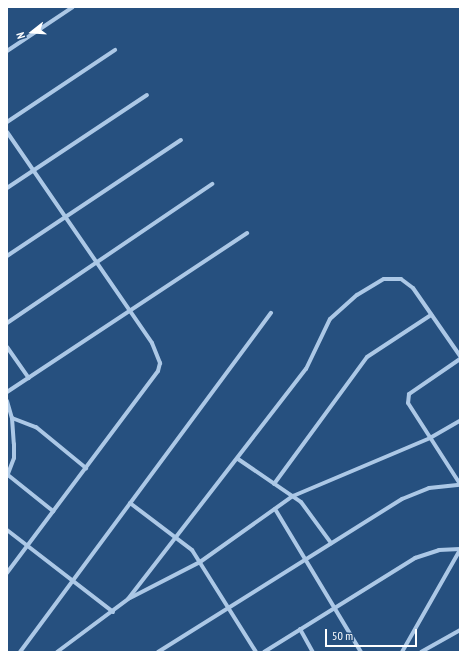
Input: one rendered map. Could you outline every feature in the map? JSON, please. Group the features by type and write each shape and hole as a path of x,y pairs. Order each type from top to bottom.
{"street":[{"path":"7,51 73,7"},
{"path":"7,122 115,50"},
{"path":"7,188 147,95"},
{"path":"7,132 34,170 64,218 152,343 160,363 158,371 7,573"},
{"path":"7,256 180,140"},
{"path":"7,323 212,184"},
{"path":"7,392 247,232"},
{"path":"128,600 306,369 330,319 357,295 384,279 401,279 413,288 460,356"},
{"path":"20,652 271,313"},
{"path":"274,484 367,357 431,315"},
{"path":"7,347 29,378"},
{"path":"158,652 305,559 415,492 429,488 460,485 408,403 409,394 460,359"},
{"path":"7,401 12,418 14,458 7,476 53,511"},
{"path":"12,418 36,427 86,468"},
{"path":"56,652 128,600 200,562 293,496 430,438 460,421"},
{"path":"238,459 293,496 311,512 331,543"},
{"path":"130,503 177,536 200,562 256,652"},
{"path":"275,509 361,652"},
{"path":"7,530 72,582 113,612"},
{"path":"264,652 415,558 439,550 460,550 402,652"},
{"path":"300,629 313,652"},
{"path":"421,652 460,630"}]}
